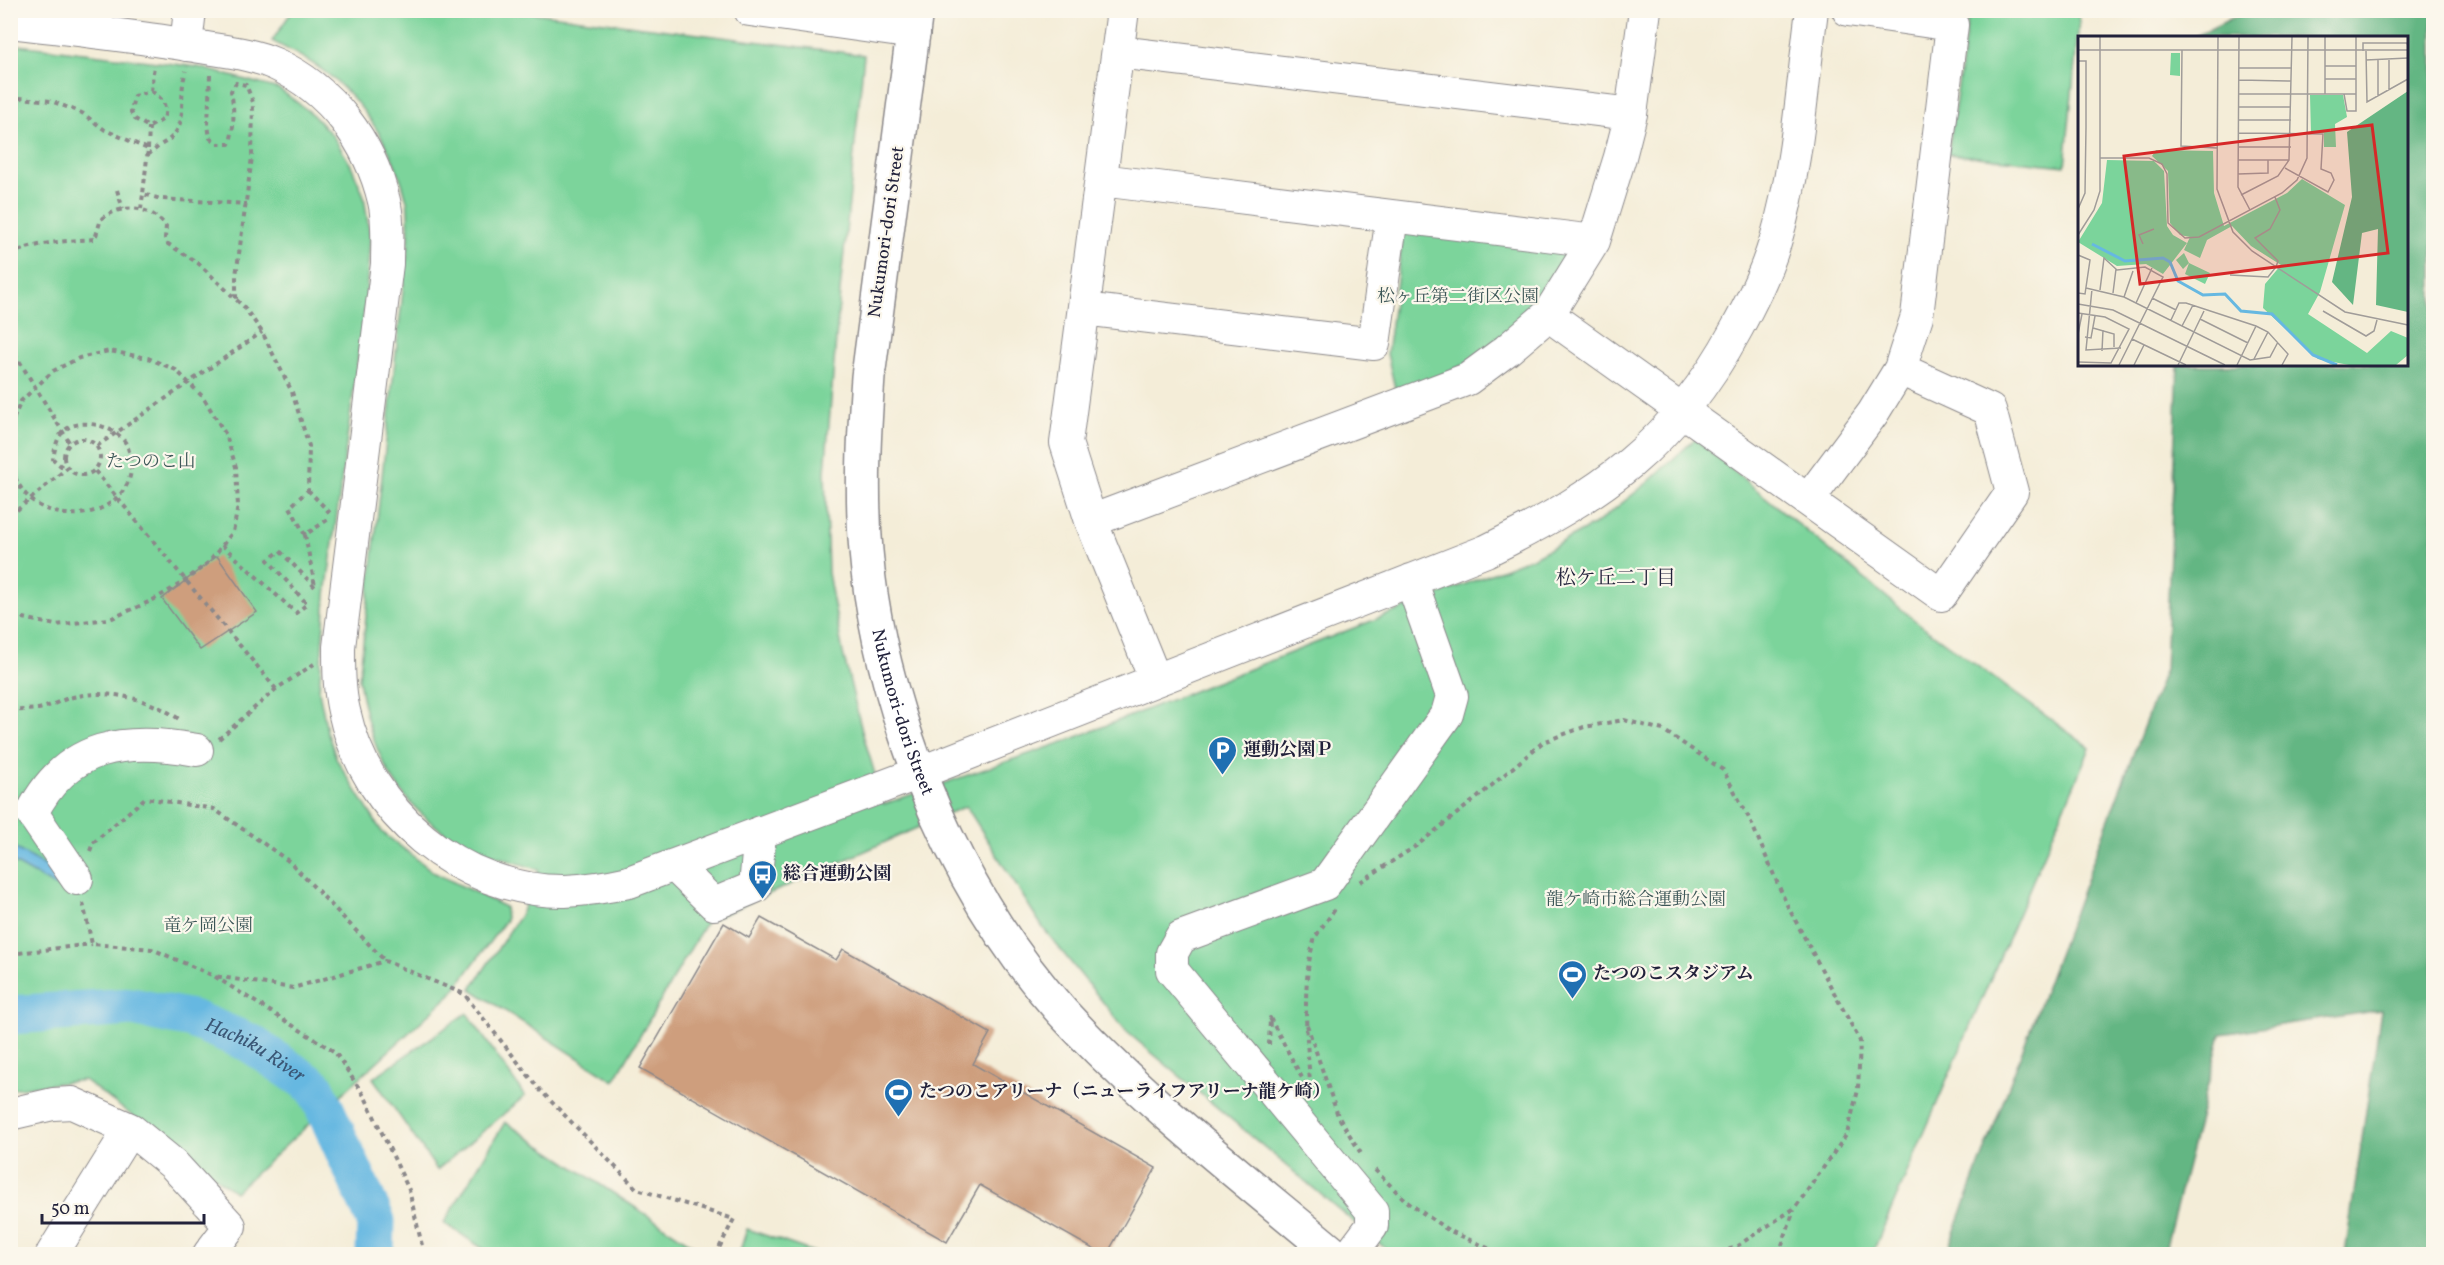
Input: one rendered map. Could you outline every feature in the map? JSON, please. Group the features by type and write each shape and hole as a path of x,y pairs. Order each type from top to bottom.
{"main road":[{"name":"Nukumori-dori Street","path":"915,22 868,377 863,437 863,494 866,553 874,610 895,701 919,773 944,834 987,914 1006,943 1062,1012 1127,1078 1334,1254"}],"street":[{"path":"189,57 190,10"},
{"path":"750,10 915,22"},
{"path":"1123,10 1066,443 1091,520 1155,679"},
{"path":"1091,520 1468,379 1548,315 1594,241 1631,114 1645,10"},
{"path":"10,22 62,19 189,57 240,54 273,63 300,77 321,93 352,127 372,163 385,202 388,228 387,264 339,647 339,682 344,711 354,745 370,779 405,823 439,851 457,863 488,876 522,886 563,891 598,889 629,882 674,866 919,773 1486,551 1571,507 1612,479 1643,453 1684,411 1720,360 1763,276 1776,241 1786,201 1812,10"},
{"path":"1808,500 1872,413 1900,369 1917,316 1952,25 1848,10"},
{"path":"1118,52 1631,114"},
{"path":"1101,180 1594,241"},
{"path":"1084,309 1374,344 1392,216"},
{"path":"1548,315 1941,595 2012,492 1990,410 1900,369"},
{"path":"1351,1254 1372,1226 1372,1211 1172,970 1172,953 1181,937 1325,884 1447,714 1452,696 1411,580"},
{"path":"77,879 32,813 43,790 67,766 96,750 147,744 205,747"},
{"path":"674,866 714,904 755,887 760,832"},
{"path":"10,1114 53,1104 72,1103 130,1129 173,1164 230,1226 209,1254"},
{"path":"52,1254 130,1129"}],"path":[{"path":"151,91 155,56"},
{"path":"147,154 172,138 179,130 183,80 189,57"},
{"path":"205,72 211,76 208,125 210,138 219,144 229,144 231,138 233,103 231,91 237,83 246,86 253,102 252,157 236,276 236,299"},
{"path":"151,91 161,97 166,112 164,119 149,127 135,120 130,112 134,96 151,91"},
{"path":"10,97 51,101 82,113 105,130 148,149"},
{"path":"141,209 149,127"},
{"path":"117,190 123,209"},
{"path":"143,194 161,199 247,204"},
{"path":"10,254 40,244 64,240 95,239 101,219 123,209 141,209 154,215 166,226 165,238 168,244 198,263 236,299 262,332 292,392 309,446 308,490 333,516 305,535"},
{"path":"97,446 262,332"},
{"path":"10,346 69,442"},
{"path":"10,427 21,401 53,371 79,358 109,351 148,358 176,370 203,397 226,435 236,467 238,506 232,531 208,562 182,583 151,601 110,619 55,625 10,615"},
{"path":"10,460 24,493 41,508 56,513 87,513 107,505 127,486 130,476 128,447 116,433 105,427 86,424 71,426 63,431 58,439 53,459 61,466 81,475 95,471 101,458 97,446 91,440 79,439 68,444 64,454 68,468"},
{"path":"10,516 68,468"},
{"path":"95,471 276,689"},
{"path":"222,545 296,613 307,604 268,560 280,551 315,587 305,535 290,507 308,490"},
{"path":"205,747 276,689 339,647"},
{"path":"10,711 40,708 70,698 100,694 132,698 166,711 183,722"},
{"path":"1358,883 1416,846 1479,797 1543,741 1584,727 1624,720 1663,730 1724,770 1750,820 1787,905 1860,1041 1858,1090 1847,1134 1795,1208 1779,1254"},
{"path":"92,944 77,879 93,843 146,798 213,808 290,862 385,961 464,994 540,1090 637,1189 734,1219 716,1254"},
{"path":"1269,1050 1270,1018 1311,1096 1305,1018 1315,939 1337,906"},
{"path":"10,954 92,944 152,949 214,976 335,1052 365,1097 409,1190 424,1254"},
{"path":"214,976 293,988 385,961"},
{"path":"1305,1018 1338,1116 1367,1162 1407,1202 1448,1230 1501,1254"},
{"path":"1712,1254 1734,1248 1795,1208"}],"green space":[{"name":"龍ケ崎市総合運動公園","path":"510,10 864,55 840,291 825,472 828,573 843,653 862,731 884,804 1069,740 1534,557 1597,523 1647,483 1695,439 1917,622 2090,748 1872,1254 1392,1254 1127,1032 1043,928 966,806 706,922 614,1081 471,989 521,914 539,870 482,852 460,842 430,822 413,805 386,768 377,748 363,703 359,679 409,238 407,201 397,168 372,122 361,108 338,83 323,71 272,41 292,11"},
{"path":"1919,11 2080,11 2065,166 1948,154 1968,19"},
{"path":"2246,11 2433,11 2433,1254 2345,1254 2381,1010 2221,1034 2164,1254 1946,1254 2165,669 2178,366 2408,366 2408,36 2196,36"},
{"name":"竜ケ岡公園","path":"10,44 198,67 279,89 310,112 333,136 351,165 364,196 370,238 366,298 326,595 319,691 327,731 337,760 382,832 435,873 505,907 506,920 451,994 235,1192 84,1080 11,1089"},
{"name":"松ヶ丘第二街区公園","path":"1404,228 1578,250 1542,304 1476,359 1397,397 1387,354"},
{"path":"467,1013 525,1096 437,1170 373,1078"},
{"path":"505,1122 694,1246 689,1254 491,1254 444,1223"},
{"path":"747,1229 819,1254 739,1254"}],"water":[{"path":"11,846 68,879 62,890 11,861"}],"building":[{"path":"217,556 257,612 200,650 162,599"},
{"name":"たつのこアリーナ（ニューライフアリーナ龍ケ崎）","path":"761,918 836,960 843,949 990,1033 973,1064 1156,1168 1107,1254 1102,1254 980,1185 947,1242 640,1068 724,923 749,938"}],"waterway":[{"name":"Hachiku River","path":"10,1015 132,1007 192,1019 250,1043 315,1087 376,1221 375,1254"}],"place":[{"name":"運動公園Ｐ","path":"1222,776"},
{"name":"総合運動公園","path":"762,900"},
{"name":"たつのこスタジアム","path":"1572,1000"},
{"name":"たつのこアリーナ（ニューライフアリーナ龍ケ崎）","path":"898,1118"}],"district":[{"name":"松ケ丘二丁目","path":"1616,579"}],"park label":[{"name":"たつのこ山","path":"151,462"}]}
